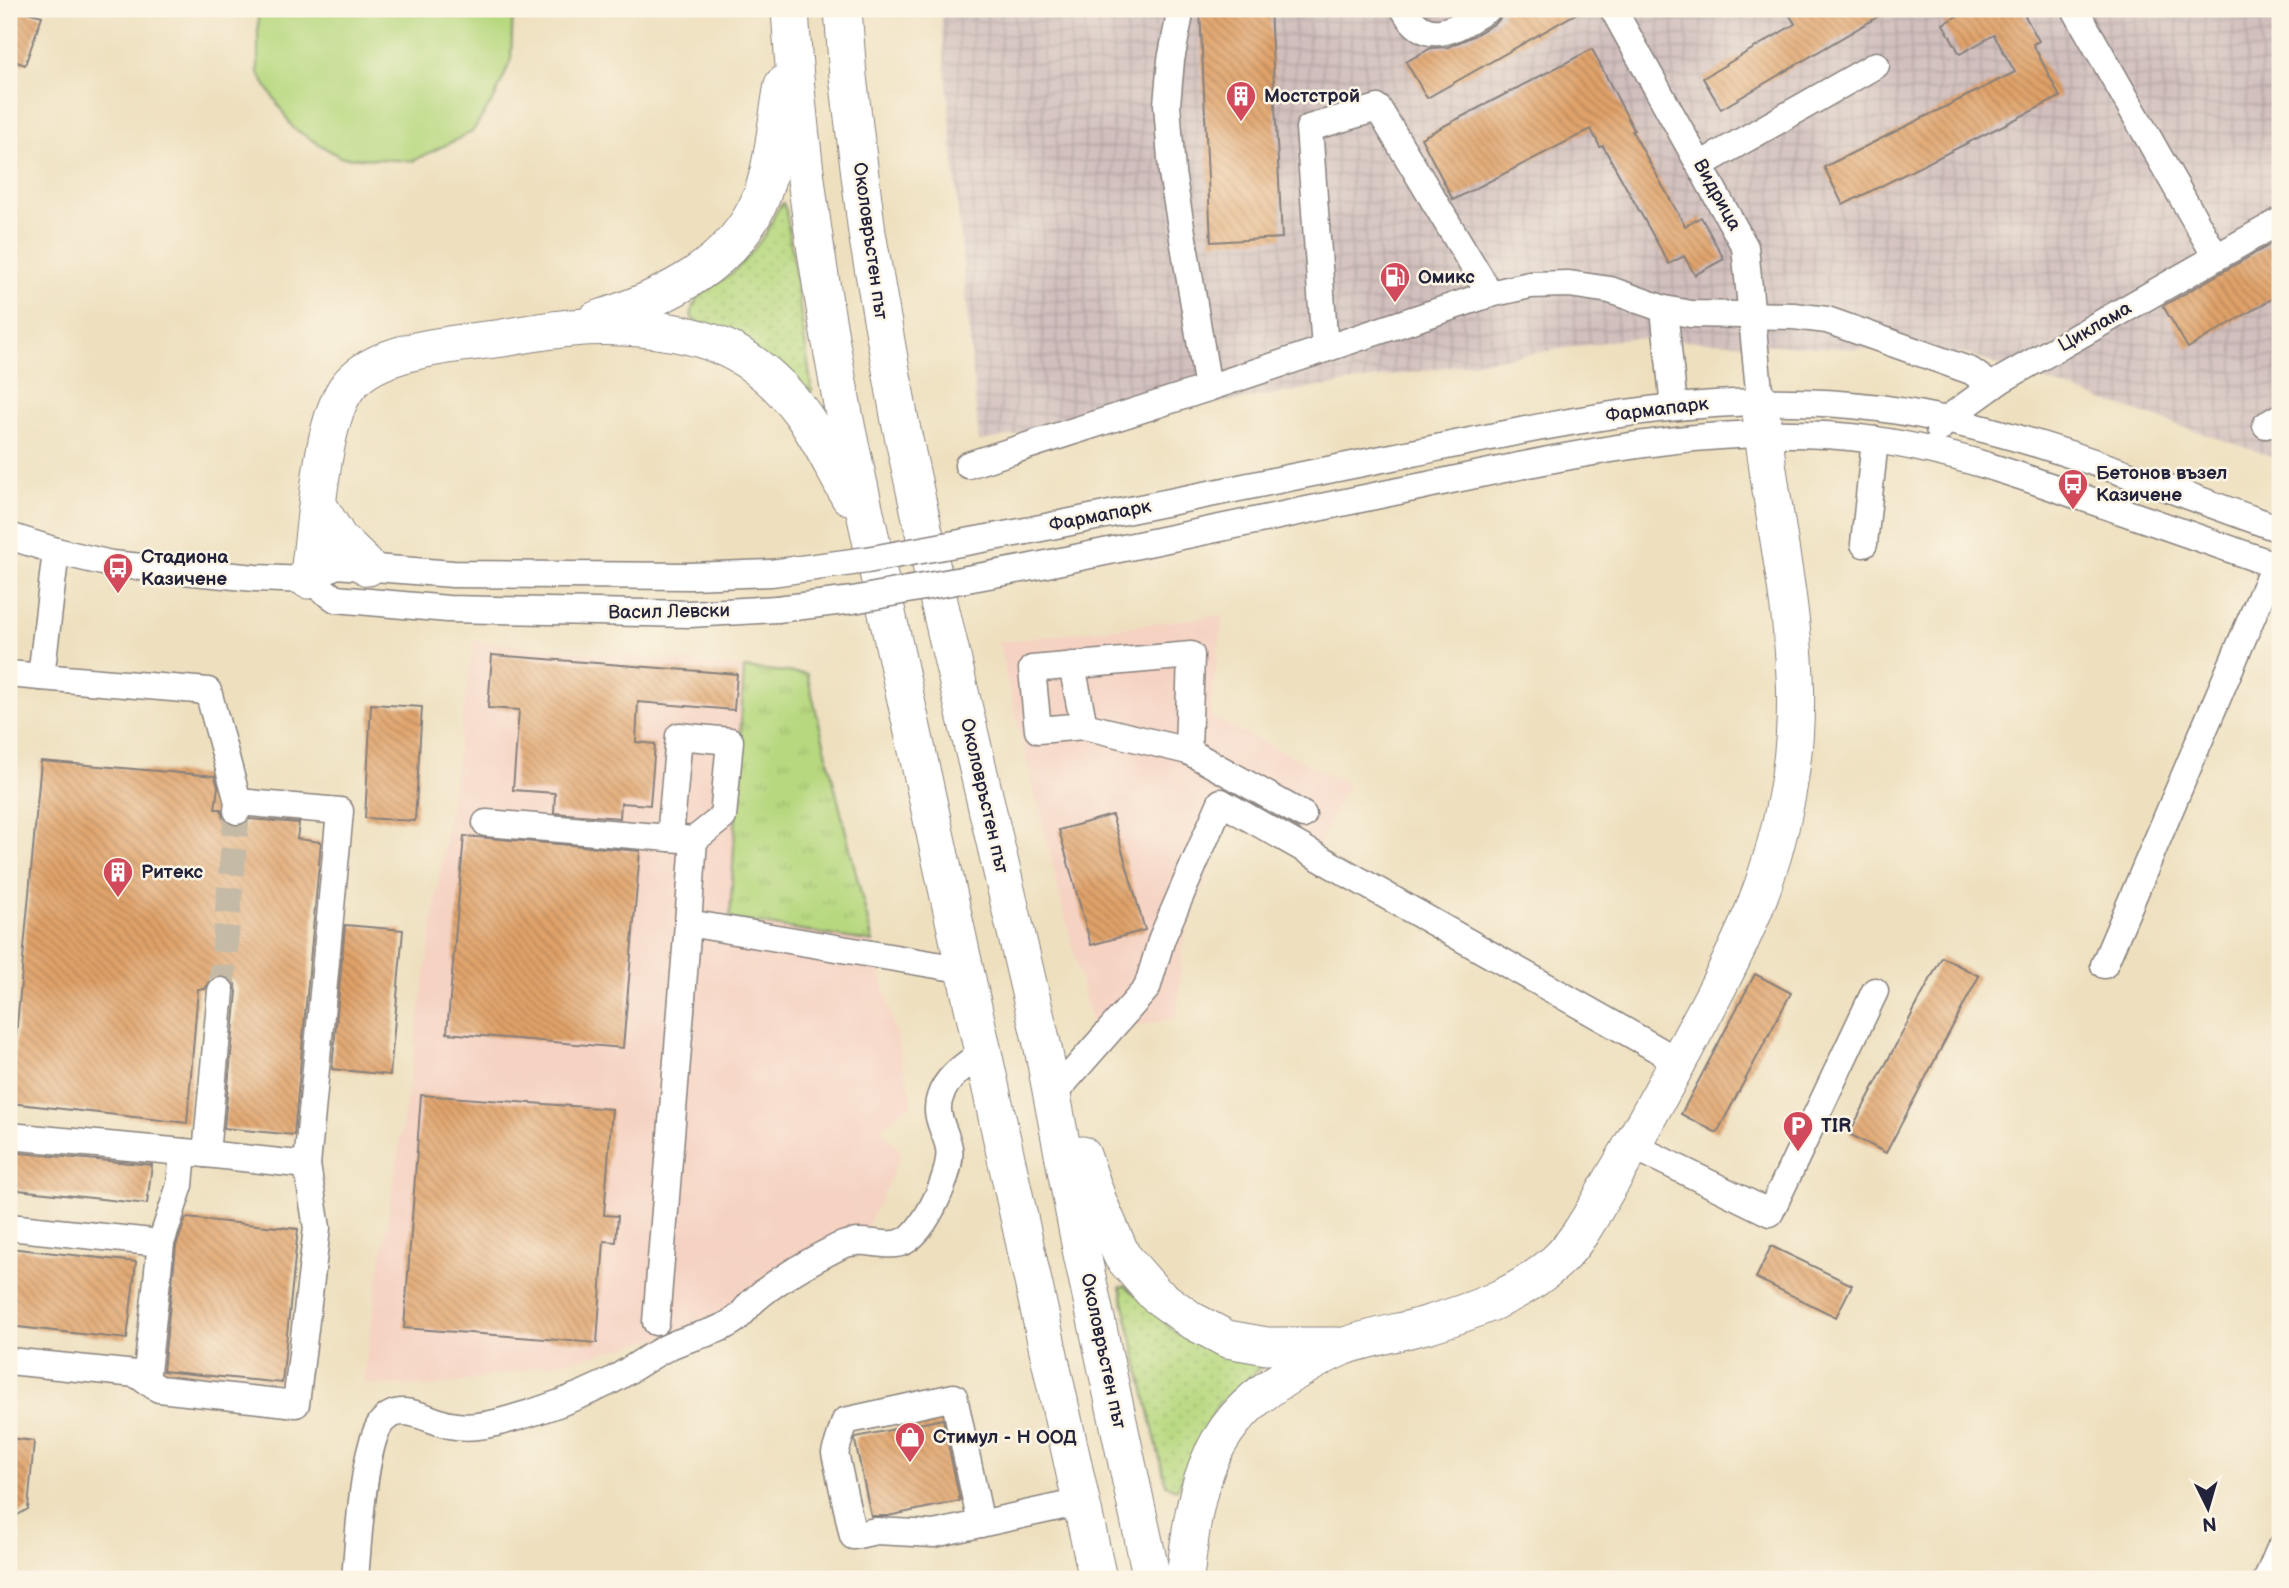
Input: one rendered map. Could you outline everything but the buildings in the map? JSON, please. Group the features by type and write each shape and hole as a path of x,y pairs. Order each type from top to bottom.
{"highway":[{"name":"Околовръстен път","path":"843,9 848,76 867,233 900,421 940,606 1043,1048 1082,1254 1152,1579"},
{"path":"572,328 631,309 669,291 706,268 735,240 762,196 770,162 791,25"},
{"path":"791,25 801,155 820,281 868,531 1098,1579"},
{"path":"308,580 327,438 336,407 349,385 368,368 398,356 445,346 572,328 631,328 676,333 717,343 753,364 786,391 810,423 868,531"},
{"path":"1185,1579 1189,1534 1200,1485 1216,1446 1240,1410 1276,1381 1345,1346 1457,1316 1509,1296 1557,1261 1589,1220 1633,1146 1720,983 1753,912 1773,852 1787,794 1794,738 1796,678 1790,607 1772,508 1761,417"},
{"path":"318,505 339,539 368,568"},
{"path":"1043,1048 1060,1087 1099,1204 1122,1256 1155,1294 1191,1320 1227,1339 1267,1346 1345,1346"}],"street":[{"path":"1181,9 1171,60 1167,104 1172,173 1208,388"},
{"path":"1404,9 1422,30 1435,33 1449,31 1488,9"},
{"name":"Видрица","path":"1613,9 1745,247 1761,417"},
{"path":"2075,9 2216,257"},
{"path":"1700,165 1876,65"},
{"path":"1325,349 1309,128 1378,108 1490,294"},
{"name":"Циклама","path":"1921,448 1947,419 1993,386 2280,221"},
{"path":"968,465 1490,294 1530,285 1569,284 1610,290 1664,309 1691,314 1827,320 1971,371 1993,386"},
{"path":"1664,309 1674,407"},
{"name":"Фармапарк","path":"1026,531 1463,442 1674,407 1761,417 1878,408 1947,419 2036,443 2280,529"},
{"name":"Фармапарк","path":"1032,567 1468,477 1610,450 1680,440 1761,417 1813,434 1921,448 2022,476 2277,566"},
{"path":"1864,544 1875,440"},
{"name":"Васил Левски","path":"9,536 111,564 242,577 308,580 336,565 453,574 689,576 771,573 1026,531"},
{"path":"41,677 56,551"},
{"path":"2104,965 2277,566"},
{"name":"Васил Левски","path":"308,580 336,599 448,609 690,614 777,610 853,600 1032,567"},
{"path":"1188,751 1191,655 1032,668 1038,730 1084,726 1188,751 1303,815"},
{"path":"1072,665 1084,726"},
{"path":"9,674 208,691 238,806 340,811 307,1165 317,1228 296,1404 159,1389 136,1374 9,1361"},
{"path":"1060,1087 1147,988 1162,937 1234,777"},
{"path":"1221,802 1678,1061"},
{"path":"486,823 682,839 688,923 656,1322"},
{"path":"688,923 966,970"},
{"path":"146,1381 161,1243 180,1185 195,1153 221,991"},
{"path":"1633,1146 1770,1213 1875,991"},
{"path":"355,1579 366,1475 373,1439 382,1422 399,1413 415,1413 450,1426 506,1421 607,1383 667,1347 713,1332 735,1320 754,1301 785,1279 839,1247 856,1240 889,1245 905,1241 920,1227 935,1201 948,1167 949,1148 939,1119 939,1100 946,1084 956,1072 983,1052"},
{"path":"9,1136 307,1165"},
{"path":"9,1227 161,1243"},
{"path":"981,1524 954,1397 845,1421 835,1453 853,1536 876,1531 934,1534 1081,1503"},
{"path":"2267,1579 2280,1548"}],"shaded area":[{"path":"940,9 2280,9 2280,459 1965,354 1629,338 979,441"},
{"path":"1223,615 1210,716 1348,784 1311,861 1238,826 1223,833 1183,943 1177,1018 1094,1035 998,642"},
{"path":"474,641 807,674 913,1103 881,1128 902,1153 868,1226 696,1327 588,1357 437,1387 362,1384 409,1084"}],"green space":[{"path":"258,9 513,9 511,60 495,97 472,132 413,161 340,157 293,128 258,73"},
{"path":"783,203 812,391 810,393 692,319 694,303 732,273 755,248"},
{"path":"744,668 807,674 873,942 730,919"},
{"path":"1126,1286 1178,1335 1231,1356 1265,1364 1218,1404 1177,1489 1166,1485 1120,1287"}],"tunnel":[{"path":"221,991 237,811"}],"place":[{"name":"Мостстрой","path":"1241,123"},
{"name":"Омикс","path":"1395,304"},
{"name":"Бетонов възел Казичене","path":"2073,511"},
{"name":"Стадиона Казичене","path":"118,595"},
{"name":"Ритекс","path":"118,899"},
{"name":"TIR","path":"1798,1153"},
{"name":"Стимул - Н ООД","path":"910,1464"}]}
